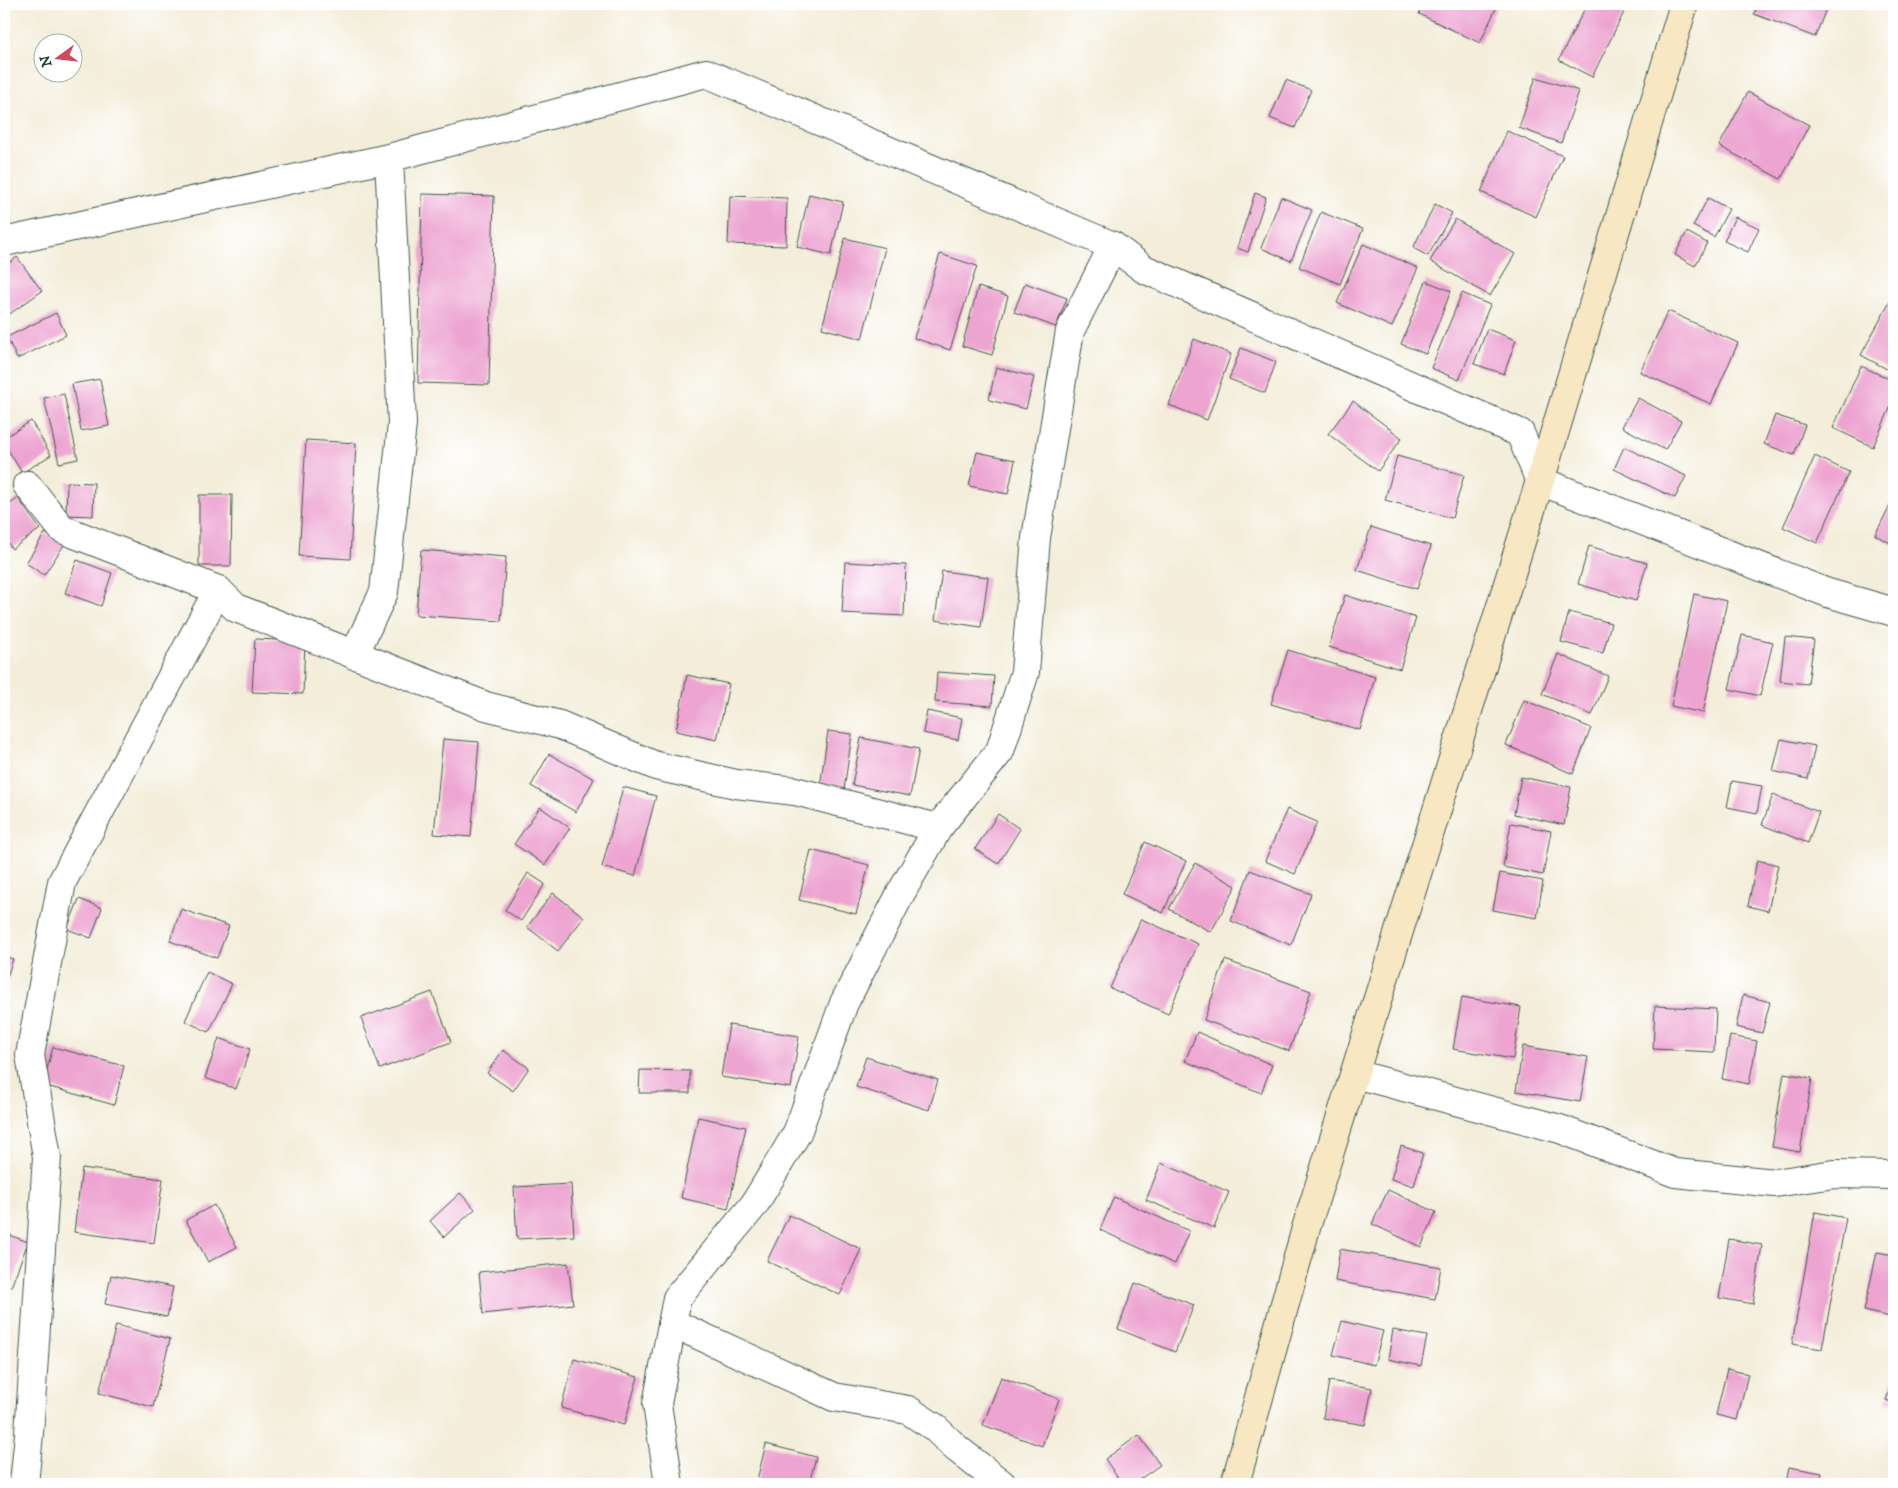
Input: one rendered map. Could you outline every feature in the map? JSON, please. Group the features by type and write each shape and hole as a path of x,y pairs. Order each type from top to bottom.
{"main road":[{"path":"1235,1484 1306,1228 1540,481 1684,4"}],"street":[{"path":"4,242 389,158 706,73 1113,246 1144,270 1520,433 1540,481 1828,593 1894,612"},
{"path":"354,655 384,592 402,424 389,158"},
{"path":"669,1484 657,1404 677,1298 754,1205 797,1133 844,1003 938,828 1000,751 1025,672 1036,538 1070,331 1113,246"},
{"path":"27,485 62,529 218,590 236,608 486,706 560,725 656,766 736,784 795,790 938,828"},
{"path":"24,1484 47,1157 30,1054 62,882 218,590"},
{"path":"1355,1074 1560,1130 1675,1173 1775,1183 1834,1174 1894,1175"},
{"path":"672,1323 834,1397 908,1410 934,1427 956,1448 1002,1484"}],"building":[{"path":"1423,4 1498,4 1480,43 1419,14"},
{"path":"1587,4 1628,4 1592,77 1559,60"},
{"path":"1758,4 1828,4 1815,37 1754,14"},
{"path":"1536,77 1579,91 1561,143 1519,128"},
{"path":"1286,80 1311,90 1295,128 1270,118"},
{"path":"1748,92 1809,125 1781,179 1719,146"},
{"path":"1507,131 1563,156 1536,217 1481,192"},
{"path":"1255,193 1266,197 1248,252 1237,248"},
{"path":"422,194 494,196 489,385 418,383"},
{"path":"809,194 843,202 831,255 797,247"},
{"path":"730,196 787,198 786,246 728,244"},
{"path":"1281,197 1312,210 1291,261 1261,248"},
{"path":"1708,198 1729,209 1714,237 1693,226"},
{"path":"1435,204 1452,213 1428,256 1413,248"},
{"path":"1321,212 1363,229 1340,284 1299,267"},
{"path":"1735,217 1759,228 1748,252 1724,241"},
{"path":"1455,219 1515,254 1490,296 1430,261"},
{"path":"1687,232 1707,243 1695,266 1675,255"},
{"path":"845,238 885,248 862,339 822,328"},
{"path":"1363,244 1418,268 1392,327 1337,303"},
{"path":"940,254 977,266 950,350 914,338"},
{"path":"17,257 42,291 4,318 4,267"},
{"path":"1426,281 1451,291 1426,354 1401,344"},
{"path":"1025,283 1067,298 1056,327 1014,312"},
{"path":"978,287 1008,296 992,355 962,346"},
{"path":"1462,293 1490,305 1459,380 1431,368"},
{"path":"1892,298 1894,299 1894,373 1861,355"},
{"path":"1668,311 1738,343 1711,404 1640,372"},
{"path":"56,313 66,335 17,359 7,337"},
{"path":"1487,329 1516,340 1504,374 1474,364"},
{"path":"1194,339 1231,354 1207,420 1169,405"},
{"path":"1241,348 1276,362 1265,393 1229,379"},
{"path":"1861,366 1894,381 1894,399 1873,447 1833,428"},
{"path":"996,367 1034,377 1026,409 989,400"},
{"path":"100,379 109,426 81,431 72,384"},
{"path":"64,394 78,459 59,463 44,398"},
{"path":"1638,398 1681,421 1665,450 1622,427"},
{"path":"1353,401 1402,438 1378,471 1328,434"},
{"path":"1775,415 1805,425 1794,455 1764,444"},
{"path":"31,421 51,455 22,473 4,443 4,438"},
{"path":"306,440 356,443 350,559 299,556"},
{"path":"1624,447 1686,476 1675,498 1614,469"},
{"path":"977,452 1015,460 1008,494 969,486"},
{"path":"1397,456 1464,475 1452,518 1385,500"},
{"path":"1815,456 1849,472 1817,543 1783,527"},
{"path":"67,482 94,483 93,516 66,515"},
{"path":"199,495 232,495 231,566 199,566"},
{"path":"1894,497 1894,545 1875,535"},
{"path":"18,498 40,529 12,549 4,537 4,509"},
{"path":"1371,527 1431,546 1417,589 1357,570"},
{"path":"45,533 64,545 44,575 26,563"},
{"path":"1589,546 1647,563 1636,601 1578,584"},
{"path":"421,550 506,557 501,621 416,615"},
{"path":"77,560 112,573 101,606 65,593"},
{"path":"845,562 906,565 904,616 842,613"},
{"path":"942,571 988,577 981,627 935,620"},
{"path":"1694,594 1727,601 1703,713 1671,706"},
{"path":"1345,595 1416,618 1400,669 1329,647"},
{"path":"1569,612 1611,623 1603,653 1561,642"},
{"path":"1742,635 1773,642 1760,696 1729,689"},
{"path":"1785,637 1814,640 1808,684 1780,681"},
{"path":"255,639 305,641 303,694 252,692"},
{"path":"1288,650 1375,677 1360,730 1271,704"},
{"path":"1558,654 1608,676 1592,715 1542,694"},
{"path":"937,672 994,676 992,706 935,702"},
{"path":"687,675 729,684 717,740 676,731"},
{"path":"1524,700 1591,728 1573,774 1506,745"},
{"path":"927,711 962,718 958,740 923,733"},
{"path":"828,731 852,734 844,790 820,787"},
{"path":"861,738 919,749 910,796 852,785"},
{"path":"443,739 479,742 471,837 434,834"},
{"path":"1781,739 1815,746 1808,779 1773,771"},
{"path":"549,754 594,779 576,812 531,786"},
{"path":"1521,777 1571,787 1564,825 1514,814"},
{"path":"1732,781 1762,786 1757,813 1727,807"},
{"path":"623,787 656,796 635,876 602,867"},
{"path":"1773,795 1819,812 1808,843 1762,825"},
{"path":"540,807 570,828 545,865 514,844"},
{"path":"1287,809 1317,822 1295,874 1265,861"},
{"path":"998,814 1020,829 998,864 975,849"},
{"path":"1511,823 1551,831 1543,875 1503,867"},
{"path":"1145,842 1186,861 1163,913 1122,894"},
{"path":"811,850 869,865 856,914 799,900"},
{"path":"1757,860 1778,865 1768,911 1748,906"},
{"path":"1195,863 1236,886 1211,932 1169,909"},
{"path":"1250,870 1311,894 1291,945 1231,921"},
{"path":"528,873 545,884 521,921 505,910"},
{"path":"1500,873 1543,881 1537,918 1493,910"},
{"path":"553,893 584,917 558,951 527,927"},
{"path":"79,899 102,908 91,938 67,929"},
{"path":"181,909 229,926 217,958 170,941"},
{"path":"1141,919 1198,944 1168,1014 1110,988"},
{"path":"4,956 13,959 4,987"},
{"path":"1225,960 1311,991 1289,1051 1204,1020"},
{"path":"207,972 232,984 209,1032 185,1021"},
{"path":"432,992 451,1042 380,1069 361,1018"},
{"path":"1743,995 1770,1002 1762,1033 1736,1027"},
{"path":"1462,997 1521,1007 1513,1059 1453,1049"},
{"path":"1655,1006 1716,1009 1714,1052 1653,1049"},
{"path":"729,1025 799,1036 791,1088 721,1077"},
{"path":"1197,1032 1272,1065 1261,1093 1185,1061"},
{"path":"1730,1036 1757,1041 1749,1084 1722,1079"},
{"path":"219,1038 250,1049 236,1089 205,1078"},
{"path":"1523,1046 1588,1057 1580,1102 1516,1091"},
{"path":"53,1047 124,1066 114,1105 43,1085"},
{"path":"503,1050 529,1068 513,1091 487,1073"},
{"path":"866,1057 938,1080 929,1110 856,1087"},
{"path":"640,1070 690,1071 690,1093 639,1093"},
{"path":"1784,1073 1812,1078 1800,1152 1772,1147"},
{"path":"698,1117 746,1127 728,1209 681,1198"},
{"path":"1401,1146 1423,1153 1414,1186 1391,1179"},
{"path":"1161,1163 1229,1192 1214,1228 1146,1200"},
{"path":"82,1168 163,1179 154,1243 74,1232"},
{"path":"571,1184 574,1236 517,1239 514,1187"},
{"path":"1388,1190 1436,1212 1421,1247 1372,1224"},
{"path":"460,1193 475,1209 444,1237 430,1221"},
{"path":"1114,1197 1189,1231 1175,1264 1100,1230"},
{"path":"214,1205 237,1247 208,1262 186,1220"},
{"path":"1815,1212 1846,1218 1822,1349 1792,1344"},
{"path":"789,1215 861,1249 840,1295 767,1261"},
{"path":"4,1233 28,1242 11,1287 4,1284"},
{"path":"1729,1239 1762,1245 1753,1304 1719,1298"},
{"path":"1340,1249 1441,1267 1435,1299 1335,1281"},
{"path":"1877,1252 1894,1255 1894,1318 1864,1311"},
{"path":"568,1263 573,1304 483,1314 479,1272"},
{"path":"111,1275 173,1287 167,1317 105,1304"},
{"path":"1135,1283 1194,1305 1175,1352 1118,1329"},
{"path":"1342,1321 1383,1331 1374,1365 1333,1355"},
{"path":"116,1325 170,1339 153,1407 99,1393"},
{"path":"1393,1330 1427,1336 1421,1366 1388,1359"},
{"path":"574,1359 638,1377 624,1425 561,1408"},
{"path":"1727,1369 1748,1374 1737,1420 1716,1415"},
{"path":"1001,1377 1059,1399 1042,1446 983,1425"},
{"path":"1894,1378 1894,1403 1886,1400"},
{"path":"1329,1381 1372,1388 1365,1425 1323,1418"},
{"path":"1139,1435 1160,1465 1133,1484 1122,1484 1105,1459"},
{"path":"766,1444 816,1457 809,1484 756,1484"},
{"path":"1789,1467 1822,1473 1820,1484 1786,1484"}]}
